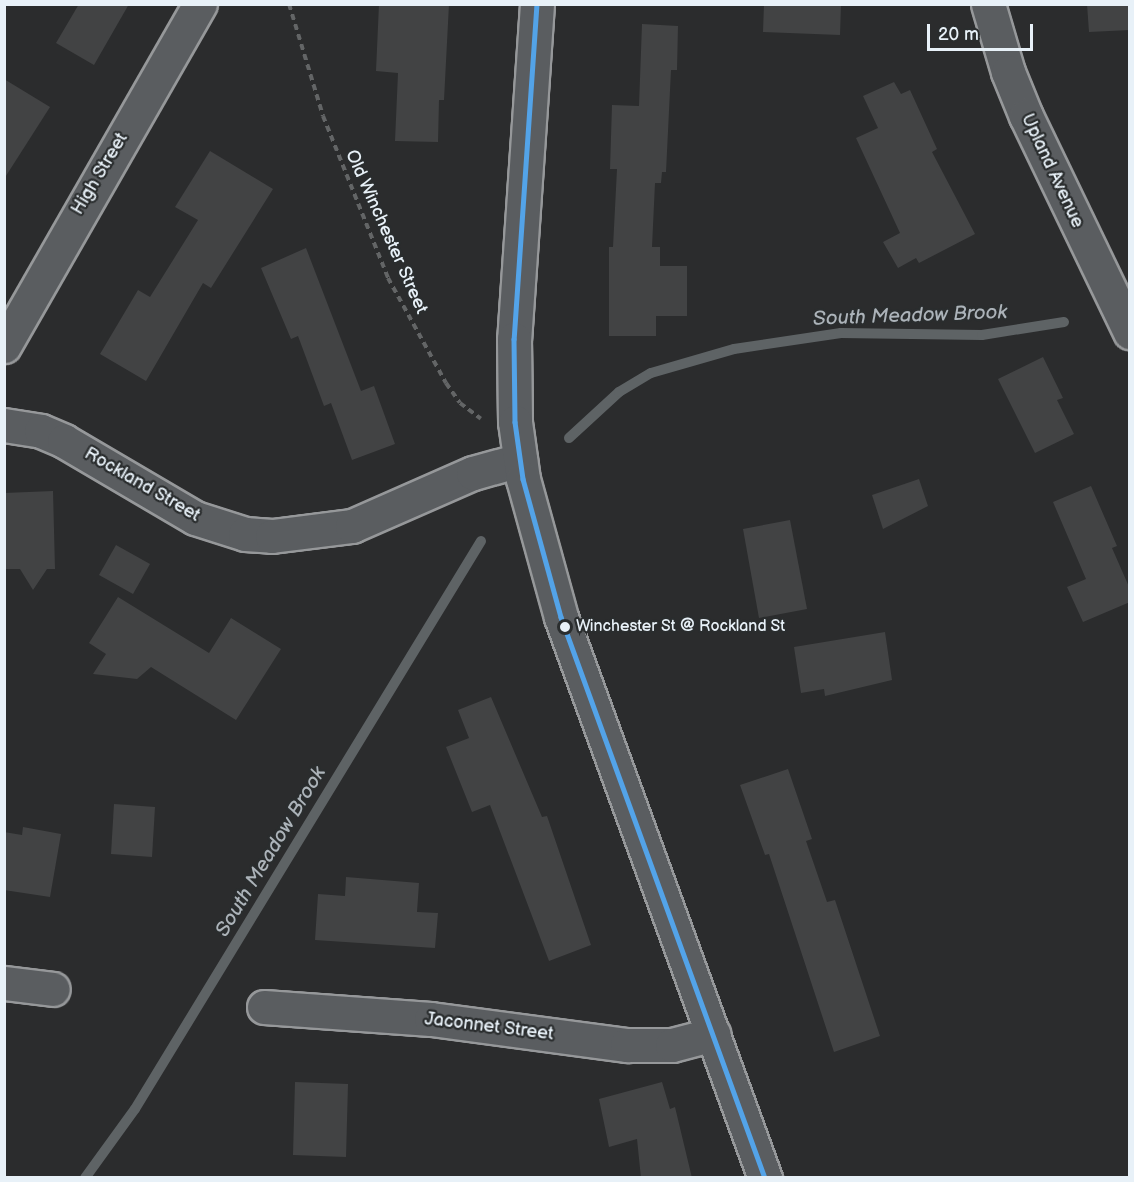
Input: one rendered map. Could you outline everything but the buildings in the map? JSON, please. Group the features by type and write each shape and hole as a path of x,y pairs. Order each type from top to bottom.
{"street":[{"name":"High Street","path":"4,346 200,4"},
{"path":"537,4 514,339 515,422 520,460 539,548 561,617 765,1178"},
{"name":"Upland Avenue","path":"988,4 1008,72 1026,116 1130,332"},
{"name":"Rockland Street","path":"4,425 40,431 64,441 195,518 245,534 272,536 352,526 482,469 520,460"},
{"path":"4,982 53,989"},
{"name":"Jaconnet Street","path":"264,1006 431,1019 627,1044 672,1045 714,1034"}],"path":[{"name":"Old Winchester Street","path":"289,4 303,59 342,170 414,330 460,404 475,417 515,422"}],"waterway":[{"name":"South Meadow Brook","path":"569,438 619,392 651,373 734,349 841,333 982,335 1064,322"},
{"name":"South Meadow Brook","path":"85,1178 135,1109 481,541"}],"transit line":[{"path":"537,4 514,339 515,422 523,479 561,617 765,1178"}],"place":[{"name":"Winchester St @ Rockland St","path":"565,627"}]}
